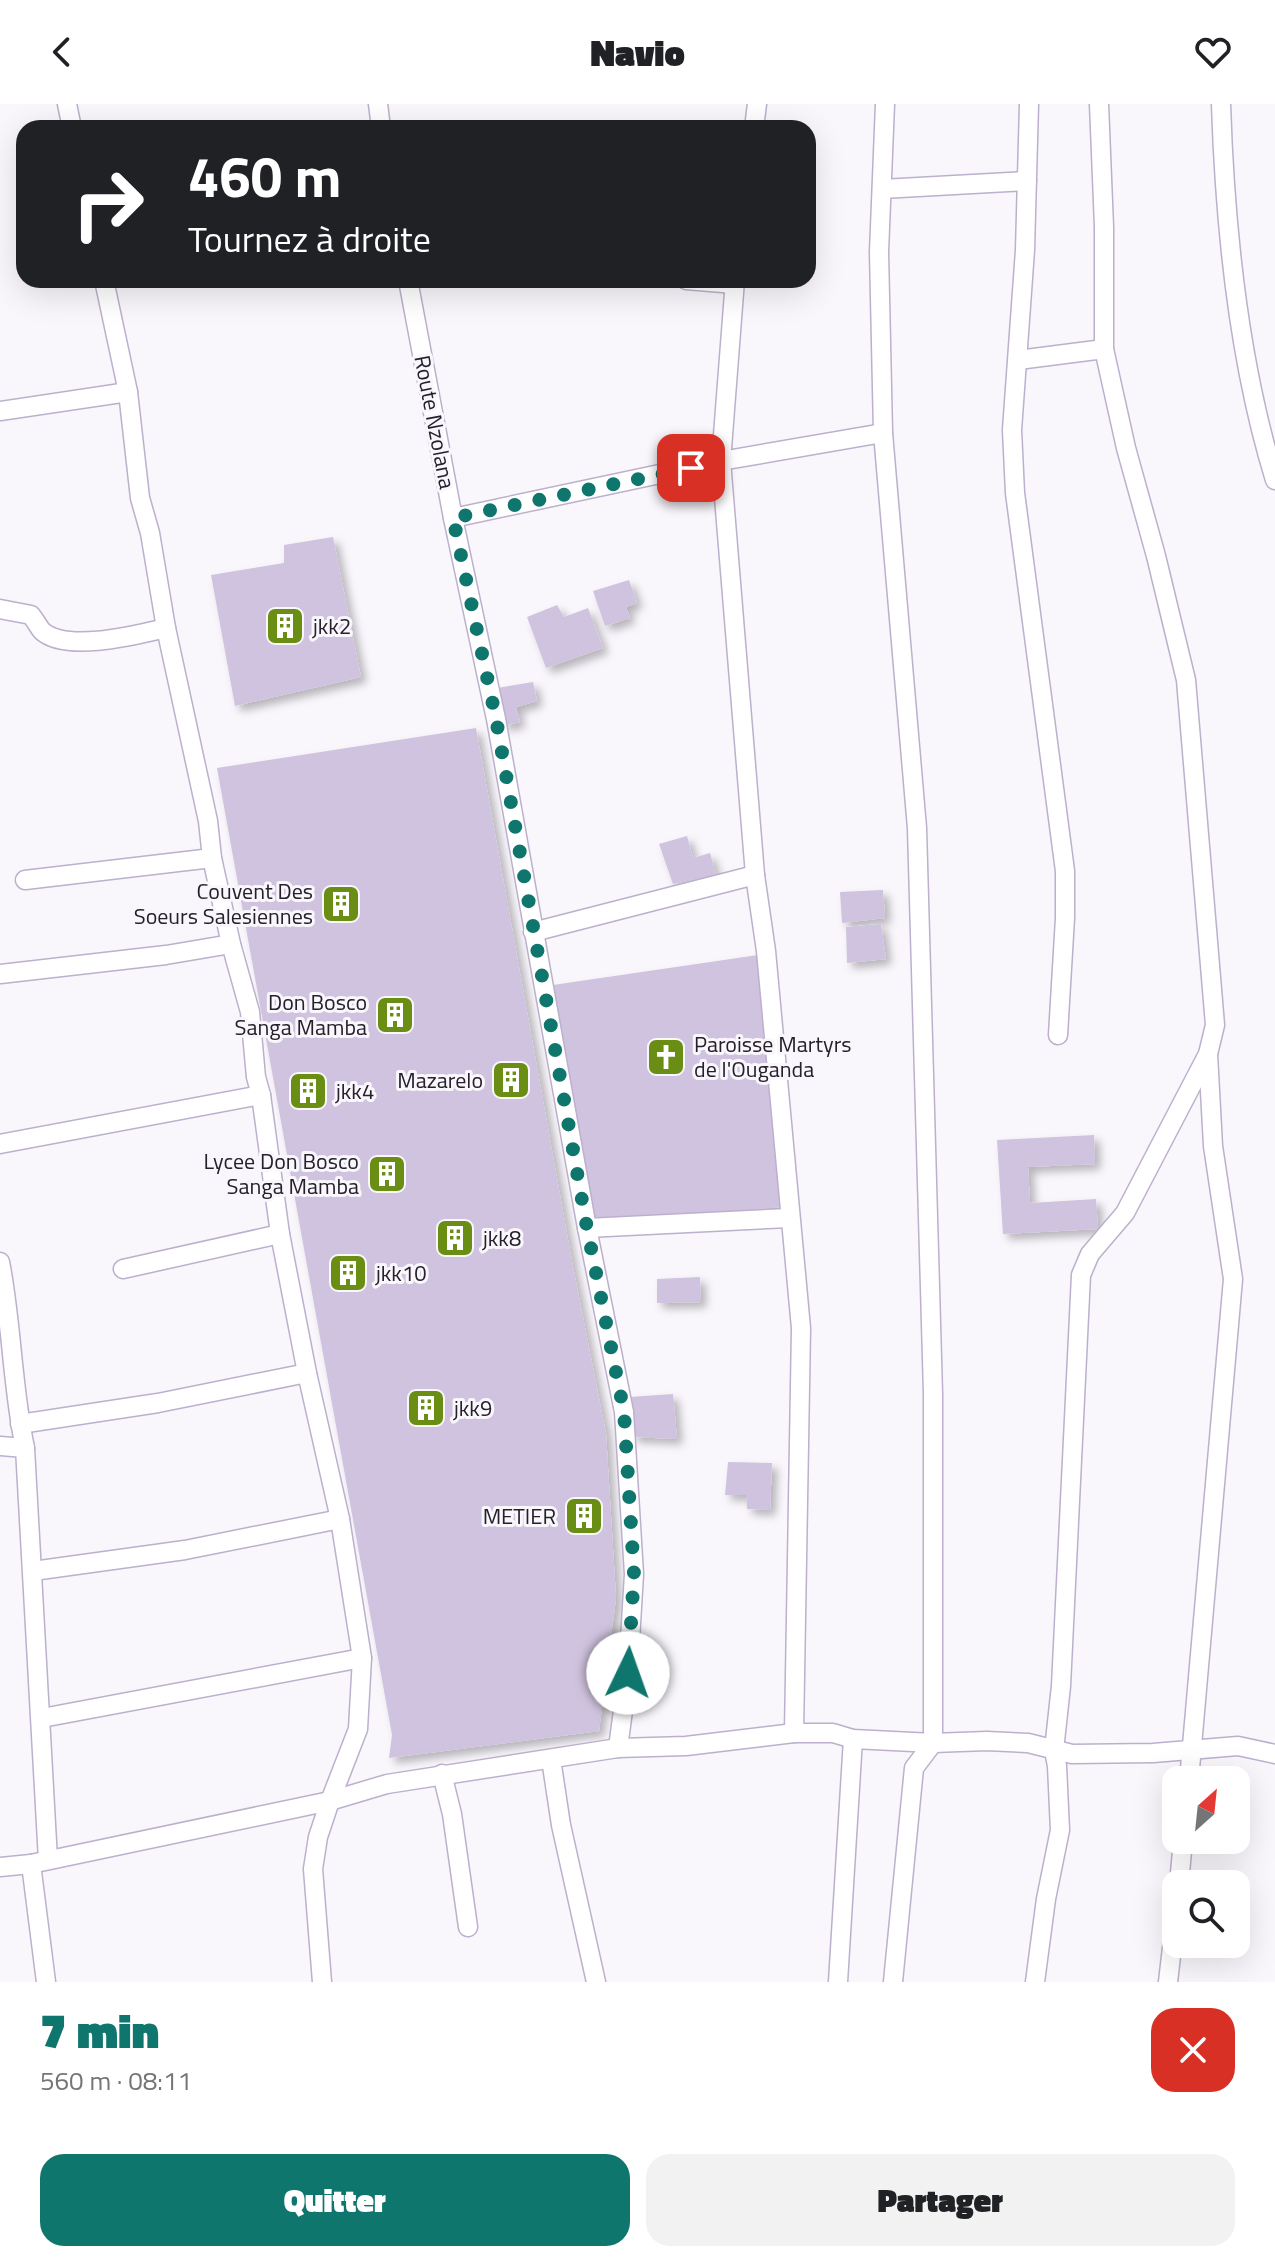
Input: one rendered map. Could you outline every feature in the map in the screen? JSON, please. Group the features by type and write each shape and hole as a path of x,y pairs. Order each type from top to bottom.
{"street":[{"path":"885,104 879,252 883,433 917,828 933,1394 933,1743 914,1768 893,1982"},
{"path":"1029,104 1012,430 1015,493 1065,871 1058,1035"},
{"path":"1035,1982 1046,1899 1060,1830 1054,1750 1061,1686 1081,1275 1090,1254 1125,1213 1208,1054 1215,1025 1186,680 1126,448 1104,349 1104,227 1099,104"},
{"path":"1221,104 1223,184 1244,349 1275,480"},
{"path":"882,189 1027,181"},
{"path":"106,288 128,392 140,498 150,533 166,628 208,821 212,858 250,1012 256,1077 280,1234 340,1519 362,1658 358,1729 318,1837 313,1869 322,1982"},
{"name":"Route Nzolana","path":"410,288 453,518 496,719 587,1228 624,1412 634,1574 628,1673 618,1748"},
{"path":"735,288 721,461 755,875 766,951 801,1328 794,1733"},
{"path":"1018,360 1104,349"},
{"path":"0,411 128,392"},
{"path":"453,518 721,461 883,433"},
{"path":"0,609 31,615 43,631 71,640 99,641 166,628"},
{"path":"25,880 212,858"},
{"path":"533,932 755,875"},
{"path":"0,974 166,955 231,944"},
{"path":"1190,1766 1233,1279 1213,1146 1208,1054"},
{"path":"0,1144 261,1095"},
{"path":"587,1228 789,1218"},
{"path":"123,1269 280,1234"},
{"path":"0,1262 25,1448 33,1571 42,1718 40,1862 46,1982"},
{"path":"20,1424 158,1403 307,1373"},
{"path":"0,1446 25,1448"},
{"path":"33,1571 185,1550 340,1519"},
{"path":"42,1718 362,1658"},
{"path":"0,1867 40,1862 330,1801 387,1784 618,1748 686,1746 794,1733 833,1733 853,1739 1028,1743 1072,1754 1238,1746 1275,1754"},
{"path":"838,1982 853,1739"},
{"path":"551,1759 561,1825 596,1982"},
{"path":"442,1774 452,1814 468,1927"},
{"path":"1168,1982 1171,1958"}],"building":[{"name":"jkk2","path":"333,537 361,677 235,706 211,575 284,563 284,545"},
{"path":"629,580 637,603 626,607 630,618 605,626 593,591"},
{"path":"557,605 564,617 588,608 603,648 546,668 527,617"},
{"path":"533,682 537,701 516,707 520,722 503,726 497,688"},
{"name":"Don Bosco Sanga Mamba","path":"476,728 606,1434 616,1598 599,1731 389,1758 392,1735 217,768"},
{"path":"687,836 693,858 710,853 716,875 673,884 659,844"},
{"path":"883,890 885,918 842,923 840,892"},
{"path":"881,924 886,959 847,963 846,927"},
{"name":"Paroisse Martyrs de l'Ouganda","path":"758,955 782,1207 591,1223 553,985"},
{"path":"1094,1135 1095,1164 1028,1167 1030,1203 1096,1199 1098,1229 1003,1234 997,1140"},
{"path":"700,1277 701,1302 657,1303 657,1279"},
{"path":"673,1394 677,1439 632,1437 629,1397"},
{"path":"728,1462 772,1463 770,1510 747,1509 746,1495 725,1495"}],"place":[{"name":"jkk2","path":"285,626"},
{"name":"Couvent Des Soeurs Salesiennes","path":"341,904"},
{"name":"Don Bosco Sanga Mamba","path":"395,1015"},
{"name":"Paroisse Martyrs de l'Ouganda","path":"666,1057"},
{"name":"Mazarelo","path":"511,1080"},
{"name":"jkk4","path":"308,1091"},
{"name":"Lycee Don Bosco Sanga Mamba","path":"387,1174"},
{"name":"jkk8","path":"455,1238"},
{"name":"jkk10","path":"348,1273"},
{"name":"jkk9","path":"426,1408"},
{"name":"METIER","path":"584,1516"}],"route":[{"path":"628,1673 634,1574 624,1412 587,1228 496,719 453,518 691,468"}]}
